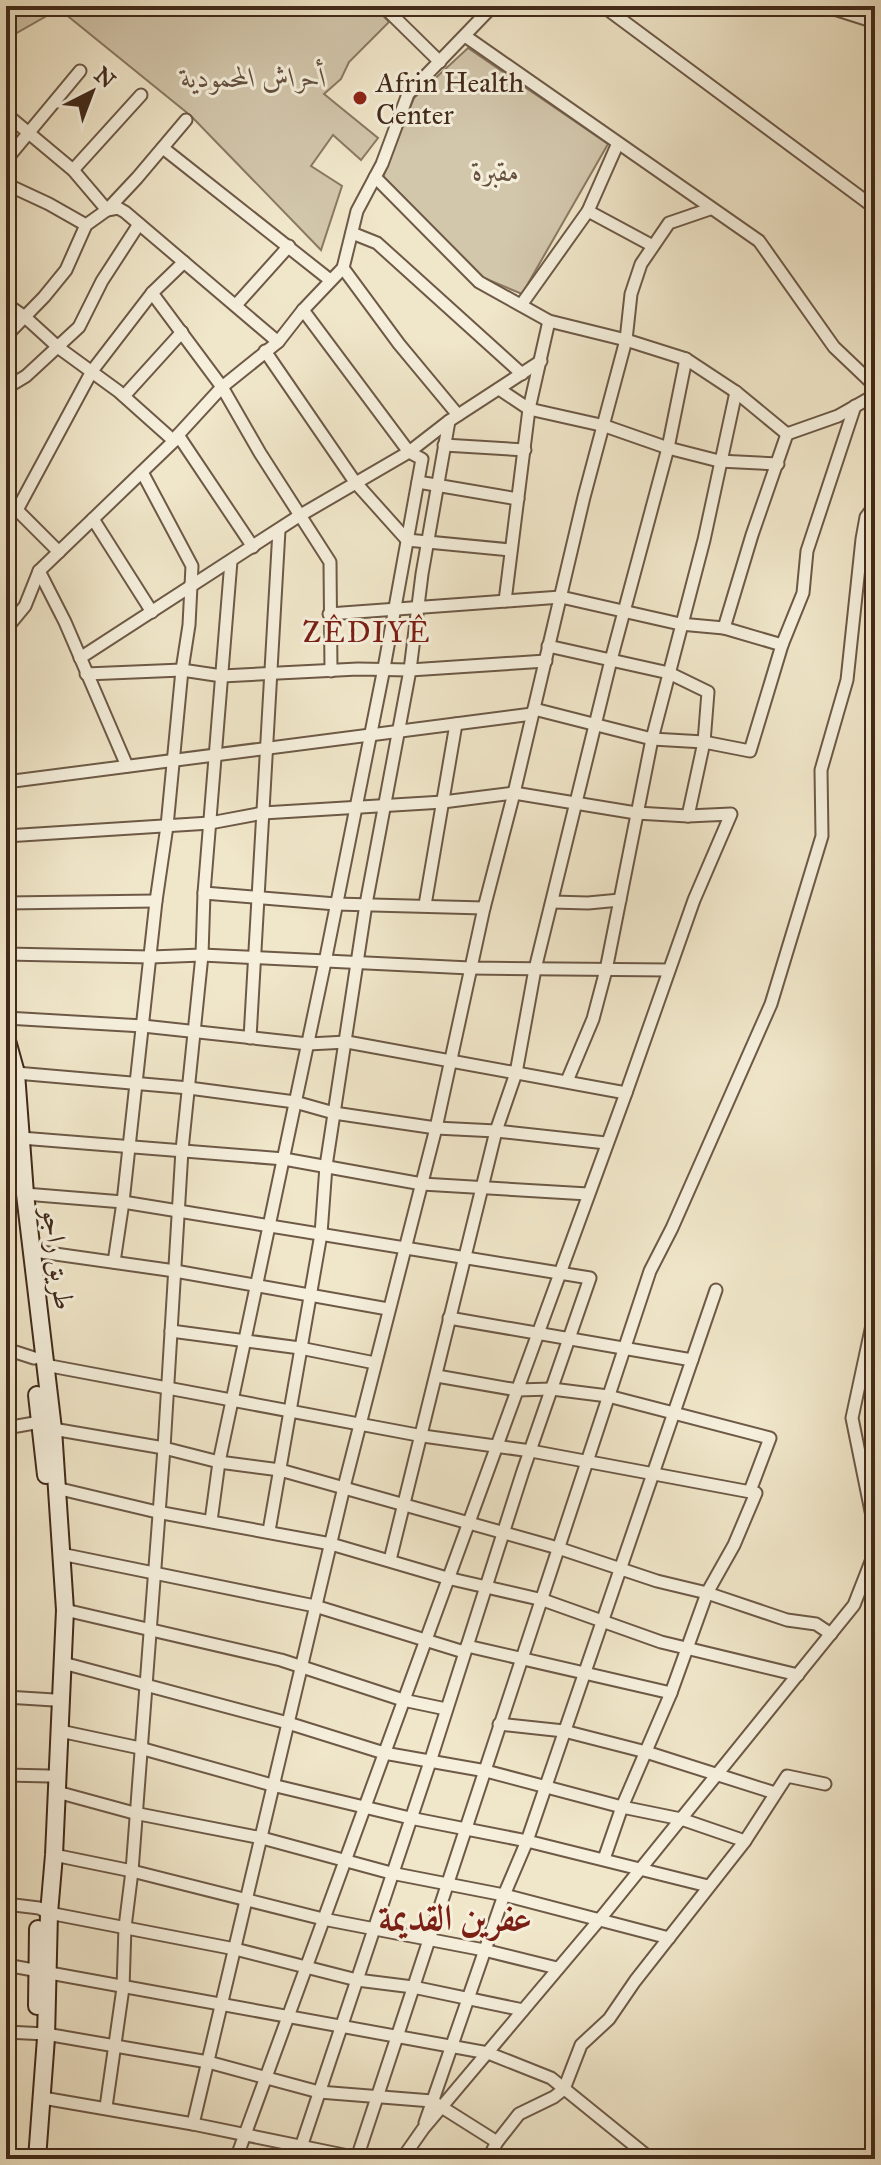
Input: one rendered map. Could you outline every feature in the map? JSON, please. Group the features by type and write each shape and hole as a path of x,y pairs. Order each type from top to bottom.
{"main road":[{"name":"طريق راجو","path":"6,1037 16,1073 25,1194 34,1251 40,1361"},
{"name":"طريق راجو","path":"6,1089 56,1488 65,1610 54,1855 44,1910"},
{"name":"طريق راجو","path":"37,2159 43,2098 44,1910 57,1598 47,1426"},
{"name":"طريق راجو","path":"27,2159 42,2034"}],"street":[{"path":"383,6 440,62"},
{"path":"6,629 25,606 39,571 176,438 222,387 278,342 343,268 357,211 375,177 408,94 489,10 488,6"},
{"path":"825,6 875,22"},
{"path":"612,8 875,208"},
{"path":"465,36 759,241 834,347 875,386"},
{"path":"6,160 80,71"},
{"path":"73,170 141,95"},
{"path":"6,114 73,170 107,210"},
{"path":"6,336 66,270 86,225 107,210 186,120"},
{"path":"521,305 588,211 618,143"},
{"path":"163,148 330,280"},
{"path":"375,177 479,282 549,321 686,359 736,392 787,434"},
{"path":"6,184 86,225"},
{"path":"107,210 118,208 139,224 278,342"},
{"path":"193,2124 344,1487 436,1128 484,908 626,340 631,294 641,264 669,223 710,209"},
{"path":"588,211 653,246"},
{"path":"6,388 26,376 79,327 102,281 139,224"},
{"path":"352,233 377,243 522,374"},
{"path":"236,305 289,246"},
{"path":"17,510 92,371 152,293 184,262"},
{"path":"343,268 453,418"},
{"path":"152,293 222,387 330,562 331,671"},
{"path":"6,304 176,438 253,547"},
{"path":"211,1521 219,1462 325,962 422,459 409,452 303,310"},
{"path":"505,601 529,409 549,321"},
{"path":"124,396 182,332"},
{"path":"265,351 355,482 407,540 511,550"},
{"path":"390,1560 423,1436 481,1188 516,1073 535,969 611,660 668,448 686,359"},
{"path":"80,658 299,516 409,452 453,418 541,361"},
{"path":"499,389 529,409 605,426 668,448 719,461 778,464"},
{"path":"567,1081 593,1019 606,970 652,739 704,540 736,392"},
{"path":"787,434 838,416 875,395"},
{"path":"6,782 533,712 652,739 704,742 750,751 782,645 803,593 807,551 855,406"},
{"path":"269,1531 312,1294 321,1234 326,1166 366,904 410,670 444,445 453,418"},
{"path":"724,628 787,434"},
{"path":"444,445 525,450"},
{"path":"114,1262 167,826 189,625 192,566 142,472"},
{"path":"418,482 518,499"},
{"path":"6,496 59,552"},
{"path":"43,2098 193,2124 299,2153 360,2158 375,2097 486,1771 499,1724 524,1659 650,1271 771,1004 822,836 821,770 847,680 864,528 866,517 875,505"},
{"path":"93,519 152,612"},
{"path":"250,1038 279,530"},
{"path":"106,2107 123,1988 125,1927 132,1871 164,1448 182,1150 202,955 204,893 231,561"},
{"path":"39,571 127,766"},
{"path":"329,614 561,597 680,624 724,628 782,645"},
{"path":"548,646 669,673 708,692 704,742 688,816"},
{"path":"86,674 182,670 222,676 384,668 410,670 546,661"},
{"path":"425,905 456,724"},
{"path":"6,836 210,823 263,813 443,802 514,793 636,813 688,816 731,814 694,900 236,2159"},
{"path":"204,893 336,904 484,908"},
{"path":"552,902 620,900"},
{"path":"6,903 156,901"},
{"path":"6,954 202,955 470,968 669,970"},
{"path":"6,1018 143,1026 308,1044 347,1042 626,1093"},
{"path":"16,1073 189,1088 295,1102 334,1113 436,1128 606,1143"},
{"path":"21,1138 284,1159 422,1184 588,1194"},
{"path":"25,1194 123,1202 590,1278 299,2153"},
{"path":"34,1251 175,1271 388,1309"},
{"path":"423,2129 484,1950 527,1841 716,1290"},
{"path":"402,2159 423,2129 600,1919 854,1605 872,1559 873,1521 852,1418 875,1311"},
{"path":"449,1318 692,1360"},
{"path":"171,1331 245,1339 375,1363"},
{"path":"6,1349 40,1361 290,1411 756,1493 734,1545 707,1593 671,1693 622,1807 604,1859"},
{"path":"437,1376 517,1390 552,1389 608,1396 770,1438 750,1491"},
{"path":"6,1428 47,1426 164,1448 219,1462 280,1470 558,1548 787,1620 816,1624 831,1634"},
{"path":"56,1488 157,1512 331,1544 447,1578 543,1600 661,1642 798,1675"},
{"path":"61,1554 315,1606 424,1641 524,1659 671,1693"},
{"path":"65,1610 281,1660 403,1700 446,1709"},
{"path":"63,1663 288,1723 384,1753 486,1771 622,1807 681,1819 745,1841"},
{"path":"6,1697 54,1700"},
{"path":"499,1724 564,1731 646,1752 775,1793"},
{"path":"60,1731 140,1748 363,1807 527,1841 708,1886"},
{"path":"6,1775 49,1776"},
{"path":"488,2159 519,2114 564,2089 581,2045 609,2019 745,1841 787,1776 825,1784"},
{"path":"57,1792 134,1813 262,1838 391,1873 504,1895 669,1938"},
{"path":"54,1855 132,1871 323,1919 484,1950 557,1968"},
{"path":"6,1904 235,1949 357,1980 413,1987 523,2010"},
{"path":"6,1965 488,2053 551,2078 651,2159"},
{"path":"6,2032 42,2034 208,2062 319,2092 432,2101 497,2142"}],"green space":[{"name":"أحراش المحمودية","path":"6,6 374,6 389,22 349,62 341,79 324,94 378,138 361,160 333,135 311,166 342,186 321,250 191,116 59,9 6,39"},
{"name":"مقبرة","path":"468,48 608,144 522,294 484,278 383,177 414,98"}],"place":[{"name":"Afrin Health Center","path":"360,98"}],"district":[{"name":"ZÊDIYÊ","path":"367,632"},
{"name":"عفرين القديمة","path":"455,1917"}]}
